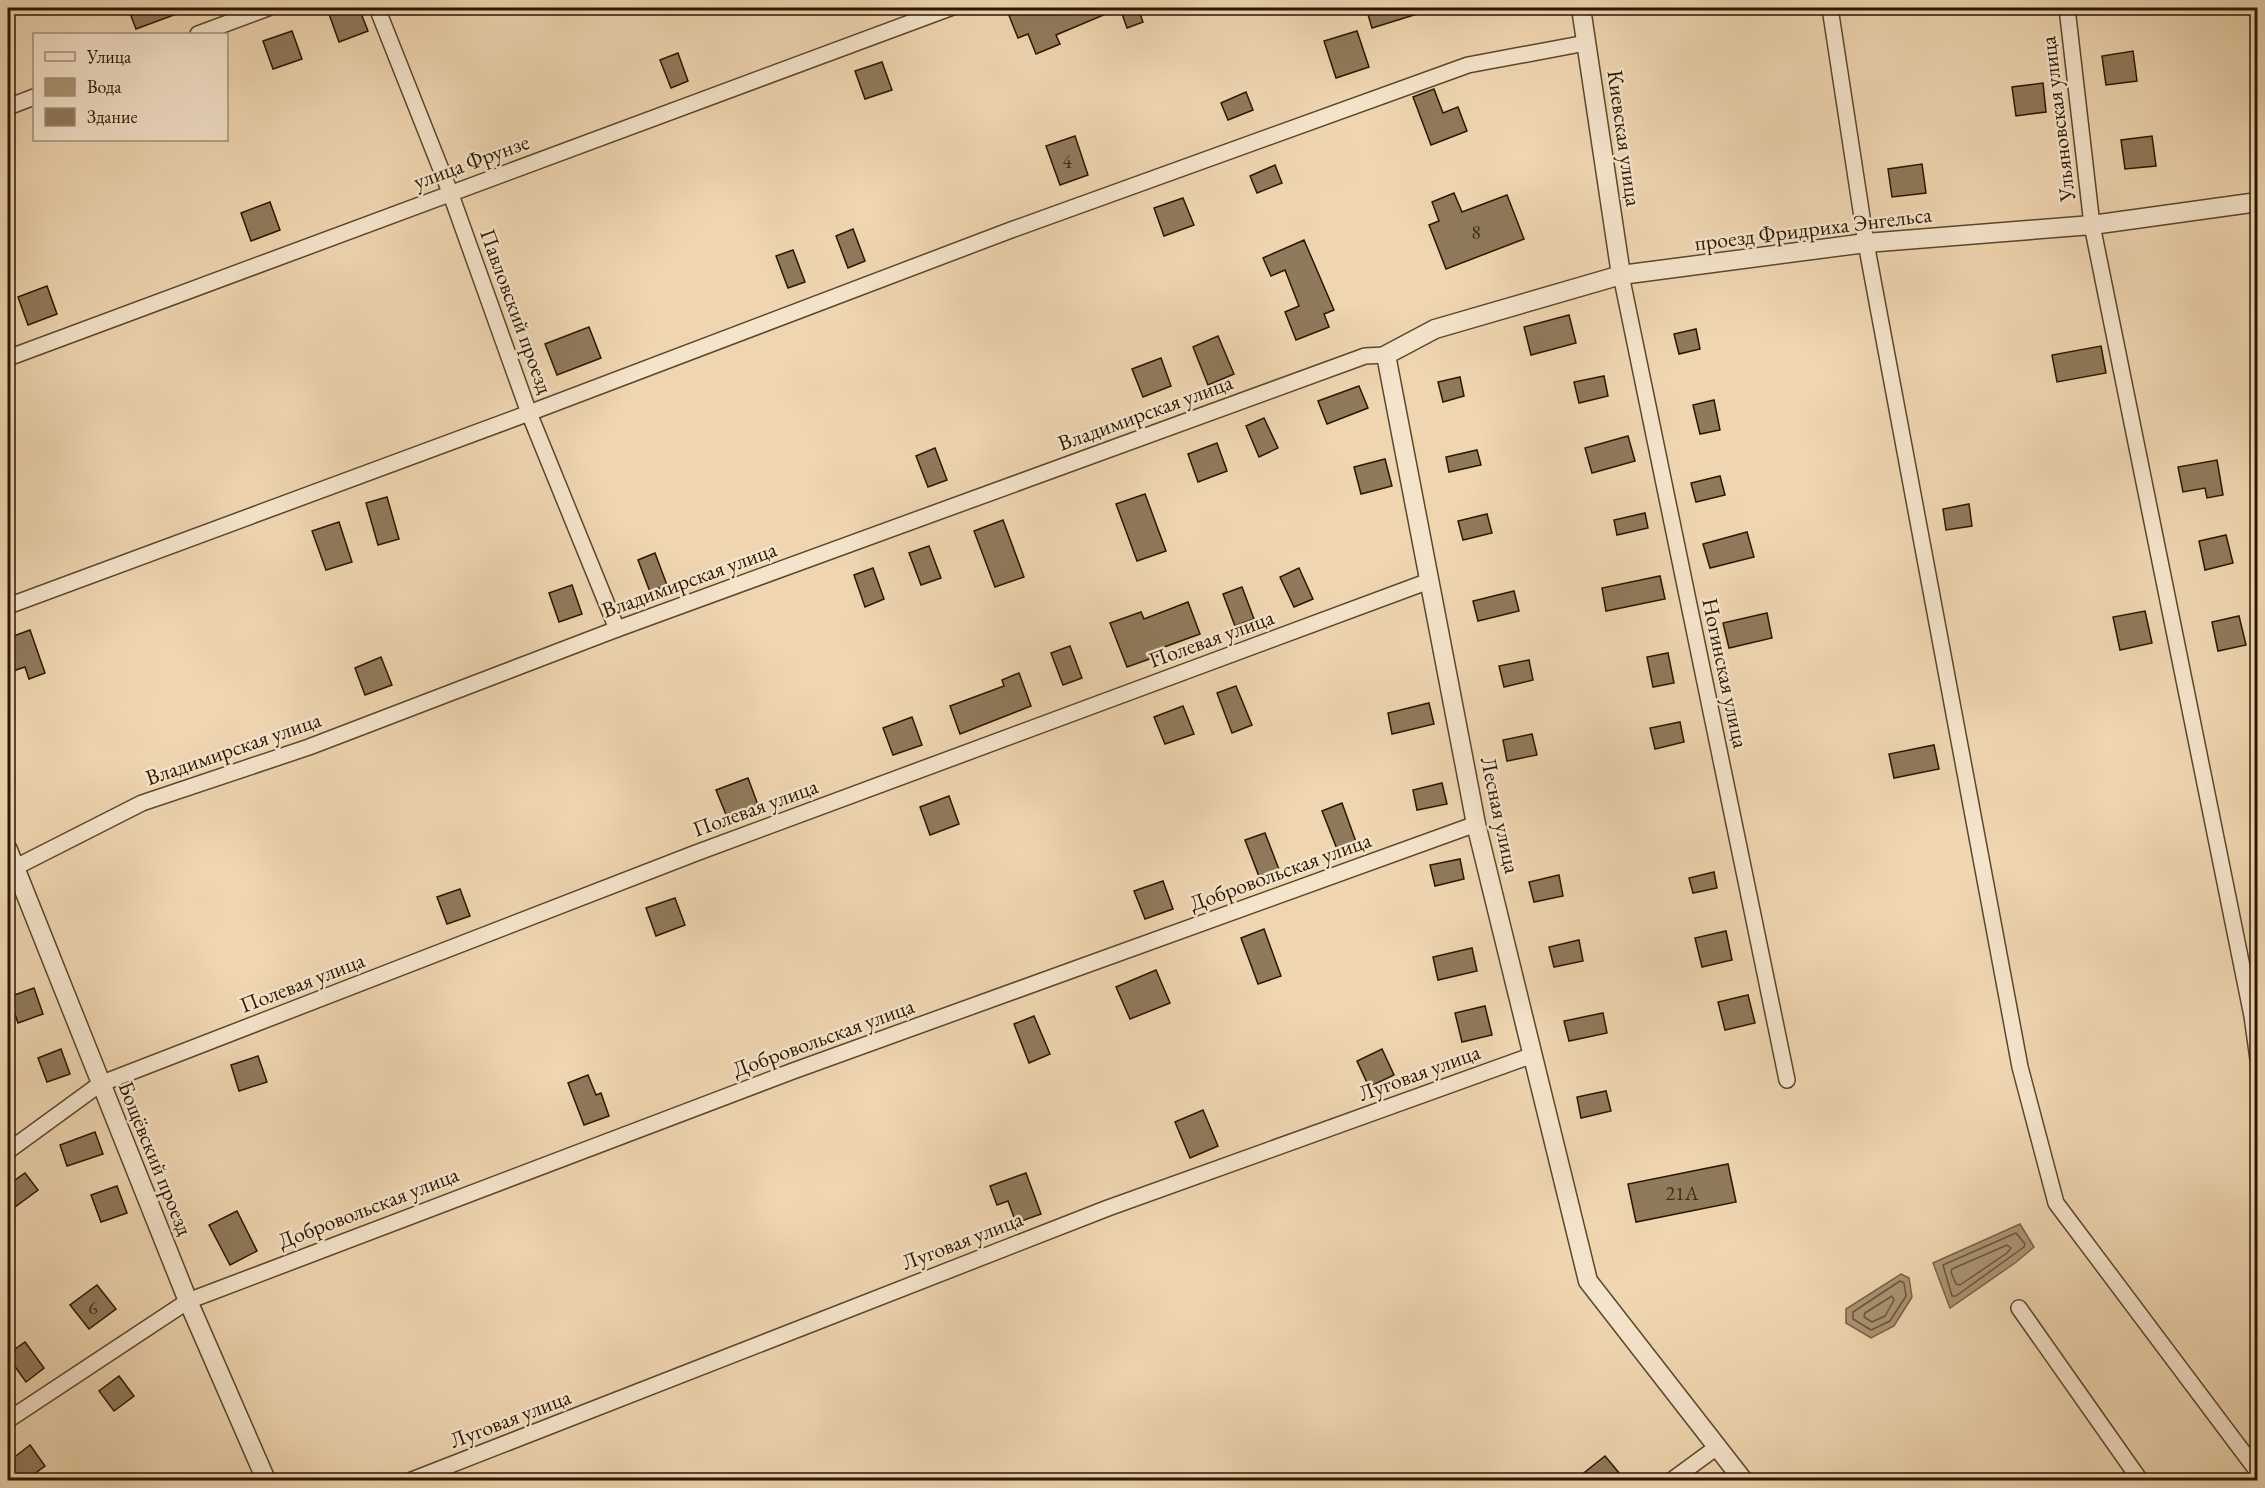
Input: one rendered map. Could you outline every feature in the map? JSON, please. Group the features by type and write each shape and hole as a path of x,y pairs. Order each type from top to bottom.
{"street":[{"path":"201,33 268,8"},
{"name":"Павловский проезд","path":"377,8 450,192 529,412 617,629"},
{"name":"улица Фрунзе","path":"8,358 950,8"},
{"name":"Киевская улица","path":"1581,8 1621,275"},
{"path":"1830,8 1866,243 2020,1068 2056,1203 2258,1472"},
{"name":"Ульяновская улица","path":"2067,8 2092,225 2252,1016 2258,1059"},
{"path":"8,606 1011,230 1468,65 1586,43"},
{"path":"8,107 33,97"},
{"name":"проезд Фридриха Энгельса","path":"1386,355 1435,329 1621,275 1866,243 2092,225 2258,202"},
{"name":"Ногинская улица","path":"1621,275 1787,1080"},
{"name":"Лесная улица","path":"1386,355 1476,824 1588,1281 1718,1447"},
{"name":"Владимирская улица","path":"10,863 142,803 309,747 617,629 1365,356 1386,355"},
{"name":"Полевая улица","path":"8,1151 100,1084 696,853 1430,580"},
{"name":"Добровольская улица","path":"8,1420 188,1301 793,1071 1476,824"},
{"name":"Бощёвский проезд","path":"10,863 188,1301 266,1480"},
{"name":"Луговая улица","path":"412,1480 1108,1208 1533,1055"},
{"path":"2019,1308 2140,1480"},
{"path":"1672,1480 1718,1447 1743,1480"}],"water":[{"path":"2020,1224 2034,1247 1950,1308 1933,1263"},
{"path":"1901,1274 1909,1278 1912,1297 1894,1326 1871,1338 1846,1323 1846,1309"}],"building":[{"path":"128,8 190,8 190,9 136,29"},
{"path":"347,8 359,8 368,31 339,42 329,14"},
{"path":"1021,8 1120,8 1056,35 1060,44 1036,54 1028,34 1018,38 1008,13"},
{"path":"1120,8 1138,8 1143,22 1127,28"},
{"path":"1366,8 1426,8 1427,11 1372,28"},
{"path":"292,31 302,59 273,69 263,41"},
{"path":"1357,31 1369,67 1336,78 1324,41"},
{"path":"2133,51 2137,81 2106,85 2102,56"},
{"path":"678,53 688,81 671,88 660,60"},
{"path":"882,62 892,90 865,99 855,71"},
{"path":"2043,83 2046,112 2016,116 2012,87"},
{"path":"1434,89 1443,113 1458,107 1467,131 1431,145 1413,97"},
{"path":"1246,92 1253,110 1228,120 1221,103"},
{"path":"1075,136 1088,175 1060,185 1046,146"},
{"path":"2152,136 2156,166 2125,169 2121,140"},
{"path":"1922,164 1926,193 1892,197 1888,169"},
{"path":"1275,165 1282,183 1257,193 1250,176"},
{"path":"1454,193 1462,212 1507,195 1524,239 1446,269 1429,225 1439,221 1432,202"},
{"path":"1183,198 1194,225 1164,236 1154,208"},
{"path":"270,202 280,230 251,241 241,213"},
{"path":"853,229 865,261 848,268 836,236"},
{"path":"1304,240 1334,310 1324,314 1329,327 1296,340 1285,312 1299,306 1285,270 1271,276 1263,258"},
{"path":"793,250 805,282 788,288 776,256"},
{"path":"47,286 57,314 28,325 18,297"},
{"path":"1569,315 1576,343 1531,355 1524,327"},
{"path":"589,327 601,358 557,375 545,344"},
{"path":"1696,329 1700,349 1679,354 1674,334"},
{"path":"1218,336 1234,374 1208,385 1193,347"},
{"path":"2101,346 2106,373 2057,382 2052,355"},
{"path":"1161,358 1171,386 1143,397 1132,369"},
{"path":"1604,376 1608,396 1579,403 1574,382"},
{"path":"1460,377 1464,396 1443,402 1438,382"},
{"path":"1359,386 1368,408 1327,424 1318,401"},
{"path":"1714,400 1720,430 1700,434 1693,405"},
{"path":"1264,418 1278,448 1259,457 1246,426"},
{"path":"1628,436 1635,461 1592,473 1585,448"},
{"path":"1217,443 1227,471 1198,482 1188,454"},
{"path":"935,448 947,480 928,487 916,456"},
{"path":"1477,450 1481,465 1449,472 1446,457"},
{"path":"1385,459 1392,486 1361,494 1354,467"},
{"path":"2217,460 2223,495 2207,498 2205,488 2183,492 2178,467"},
{"path":"1720,476 1725,495 1696,502 1691,483"},
{"path":"1145,494 1166,551 1137,561 1116,504"},
{"path":"387,497 399,539 378,545 366,503"},
{"path":"1969,504 1972,526 1946,530 1943,509"},
{"path":"1645,513 1648,528 1617,535 1614,520"},
{"path":"1487,514 1492,533 1463,540 1458,521"},
{"path":"1003,520 1024,577 995,587 974,531"},
{"path":"339,522 352,562 326,570 312,531"},
{"path":"1747,532 1754,557 1710,568 1703,544"},
{"path":"2226,535 2233,563 2205,570 2199,541"},
{"path":"929,546 941,578 921,585 909,553"},
{"path":"655,553 667,585 650,592 638,560"},
{"path":"873,568 884,599 865,607 854,575"},
{"path":"1299,568 1313,599 1294,607 1280,577"},
{"path":"1660,576 1665,599 1606,611 1602,588"},
{"path":"572,585 582,614 559,622 549,593"},
{"path":"1242,587 1254,619 1235,626 1223,594"},
{"path":"1514,591 1519,611 1478,621 1473,601"},
{"path":"1188,602 1200,634 1156,650 1158,656 1127,667 1110,623 1141,612 1144,619"},
{"path":"2145,611 2152,643 2120,650 2113,617"},
{"path":"1767,613 1772,638 1729,648 1723,623"},
{"path":"2239,616 2246,645 2218,651 2212,622"},
{"path":"30,630 45,673 29,679 25,667 10,672 8,638"},
{"path":"1070,646 1082,678 1063,685 1051,653"},
{"path":"1668,653 1674,683 1653,687 1647,657"},
{"path":"381,657 392,685 365,695 355,668"},
{"path":"1529,660 1533,680 1504,687 1499,666"},
{"path":"1019,673 1031,706 960,734 950,706 1004,686 1002,680"},
{"path":"1236,686 1252,725 1232,733 1217,693"},
{"path":"1429,703 1434,724 1392,734 1388,713"},
{"path":"1183,706 1194,734 1165,744 1154,717"},
{"path":"912,717 922,745 893,755 883,728"},
{"path":"1680,722 1684,742 1655,749 1650,728"},
{"path":"1532,734 1537,755 1507,761 1503,740"},
{"path":"1934,745 1939,769 1894,778 1889,754"},
{"path":"748,778 758,805 727,817 716,790"},
{"path":"1442,783 1447,804 1417,810 1413,790"},
{"path":"949,796 959,824 930,835 920,807"},
{"path":"1342,803 1356,842 1337,849 1322,811"},
{"path":"1265,833 1280,872 1260,879 1245,840"},
{"path":"1460,859 1464,879 1435,886 1430,865"},
{"path":"1714,872 1717,888 1693,893 1689,878"},
{"path":"1559,875 1563,896 1534,902 1529,882"},
{"path":"1163,881 1173,909 1145,919 1134,891"},
{"path":"460,889 470,916 447,924 437,897"},
{"path":"675,898 685,925 656,936 646,908"},
{"path":"1264,929 1281,976 1258,984 1241,938"},
{"path":"1726,931 1732,960 1702,967 1695,938"},
{"path":"1579,940 1583,961 1554,967 1549,947"},
{"path":"1472,948 1477,971 1438,980 1433,957"},
{"path":"1156,970 1170,1003 1130,1019 1116,987"},
{"path":"34,988 43,1014 18,1023 9,997"},
{"path":"1748,995 1755,1023 1725,1030 1718,1002"},
{"path":"1485,1006 1492,1035 1462,1042 1455,1013"},
{"path":"1603,1013 1607,1033 1569,1041 1564,1021"},
{"path":"1034,1016 1050,1054 1029,1063 1014,1024"},
{"path":"61,1049 70,1074 47,1082 38,1058"},
{"path":"1382,1049 1394,1075 1369,1087 1357,1061"},
{"path":"258,1056 267,1082 239,1091 231,1065"},
{"path":"588,1075 596,1095 601,1093 609,1116 584,1125 568,1083"},
{"path":"1606,1091 1611,1111 1581,1118 1577,1097"},
{"path":"1203,1110 1218,1146 1190,1158 1175,1122"},
{"path":"95,1132 103,1154 67,1166 60,1145"},
{"path":"1728,1164 1736,1202 1636,1222 1628,1184"},
{"path":"25,1173 38,1190 15,1207 8,1196 8,1185"},
{"path":"1026,1173 1041,1214 1016,1223 1008,1201 997,1205 990,1186"},
{"path":"117,1186 127,1213 101,1222 91,1195"},
{"path":"237,1211 257,1251 230,1265 209,1225"},
{"path":"97,1285 116,1309 89,1329 70,1305"},
{"path":"25,1342 44,1368 26,1382 8,1357 8,1354"},
{"path":"119,1376 134,1396 114,1411 99,1391"},
{"path":"30,1445 45,1466 26,1480 8,1480 8,1462"},
{"path":"1605,1456 1625,1480 1575,1480"}]}
